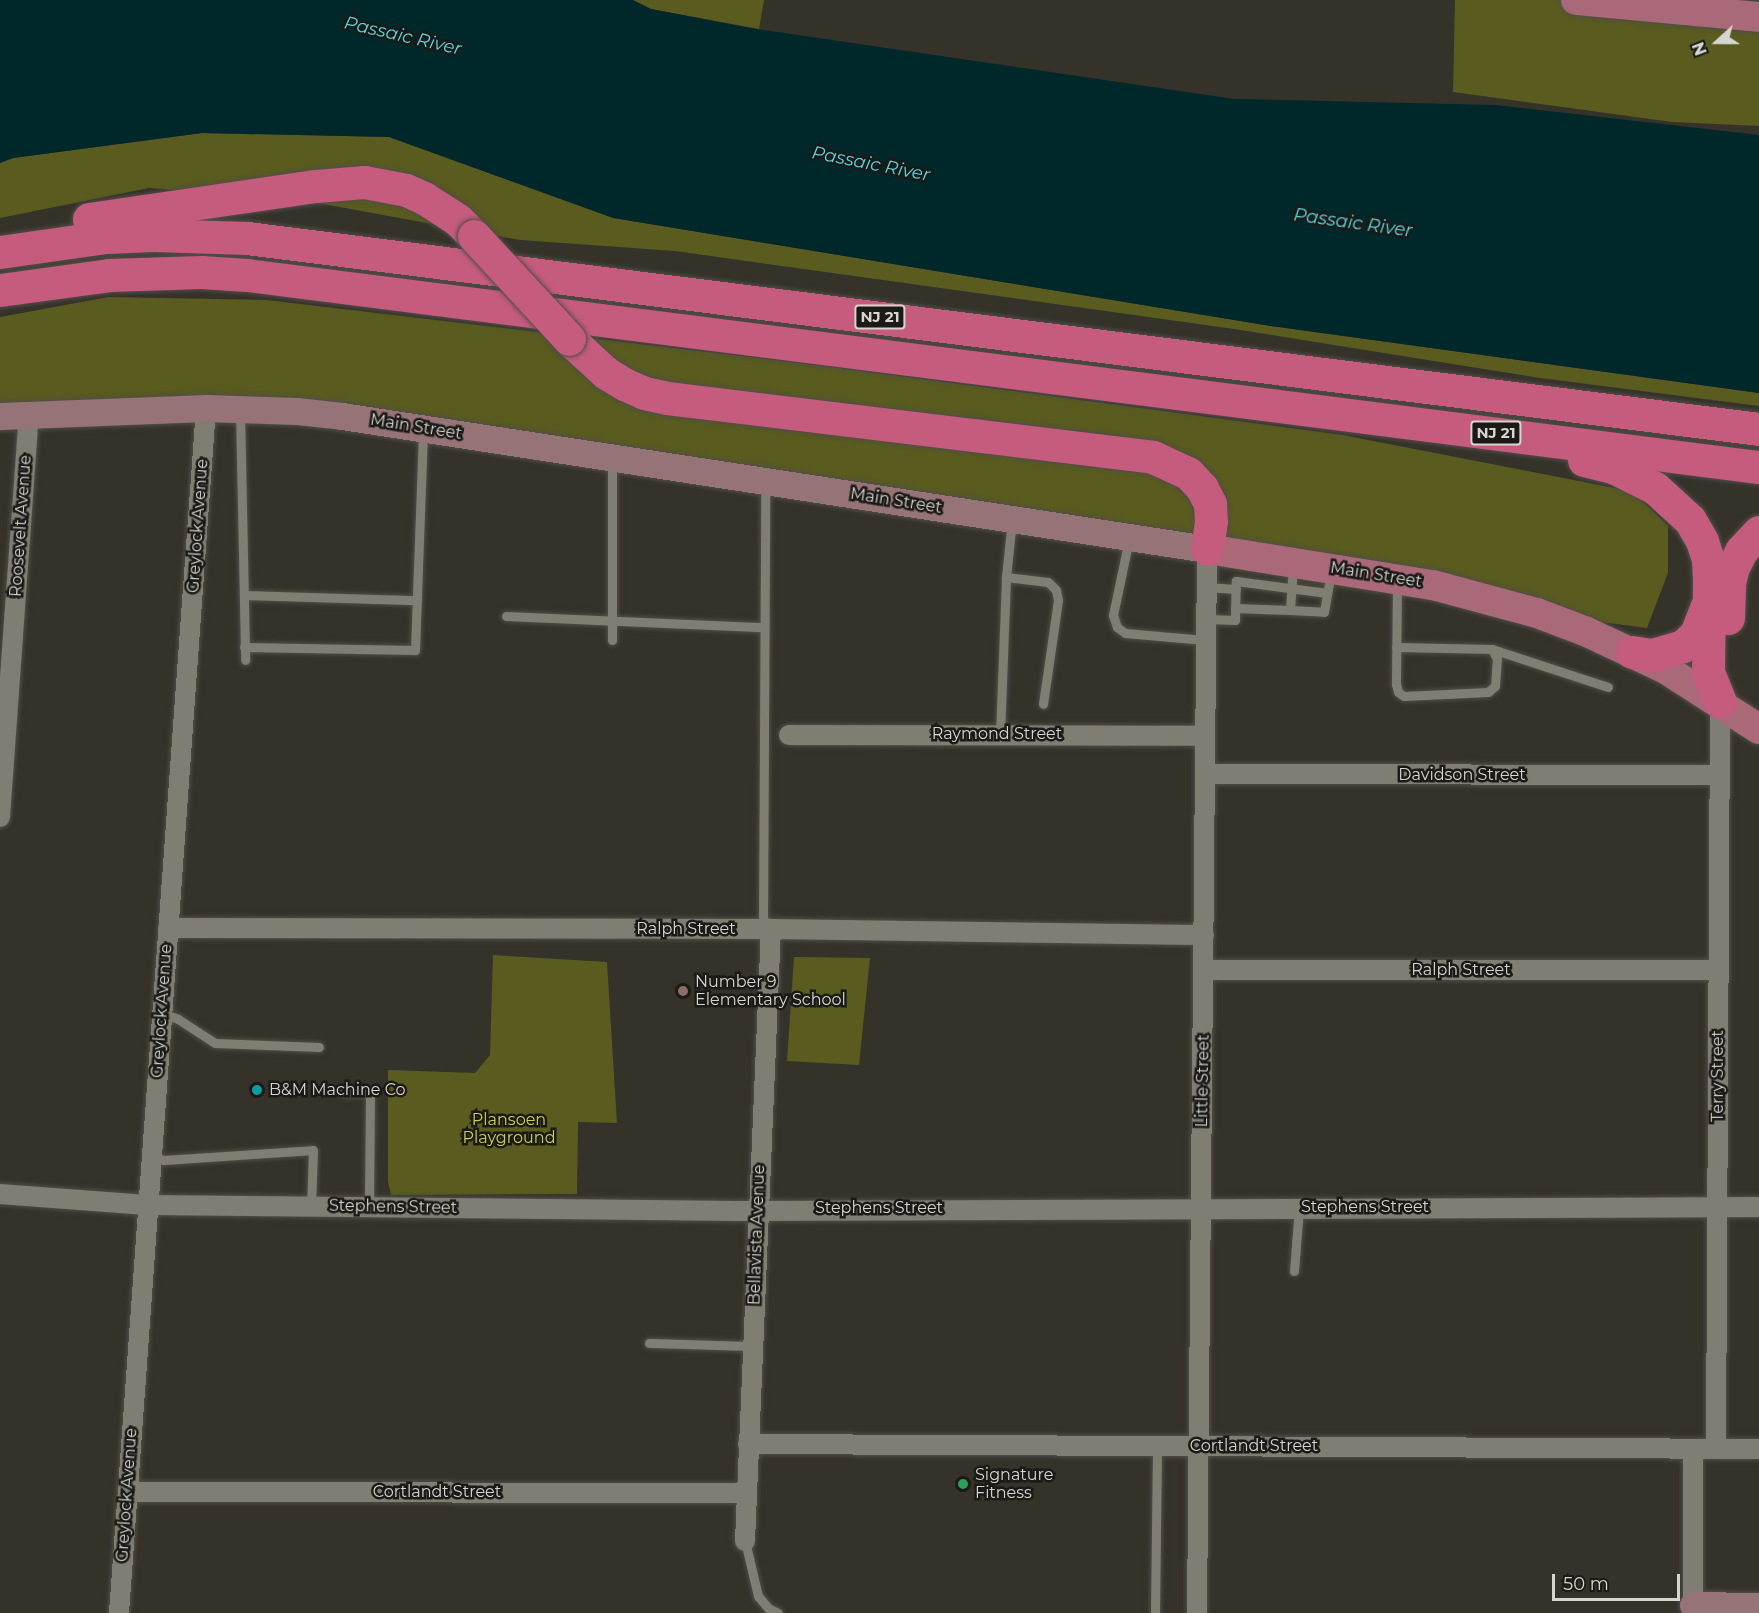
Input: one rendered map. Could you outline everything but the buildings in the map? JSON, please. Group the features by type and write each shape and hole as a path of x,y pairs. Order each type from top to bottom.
{"highway":[{"path":"0,234 341,182 375,184 406,190 442,208 474,236 569,339 606,373 644,393 667,398 1152,457 1188,473 1202,488 1210,504 1211,521 1207,549"},
{"name":"NJ 21","path":"0,252 95,238 154,235 267,240 1759,429"},
{"name":"NJ 21","path":"0,290 109,275 201,272 248,275 1759,467"},
{"path":"1234,399 1557,455 1612,467 1655,488 1690,520 1702,541 1708,561 1709,582 1708,672 1720,702"},
{"path":"1720,702 1729,675 1729,583 1741,552 1759,532"},
{"path":"1632,652 1652,655 1669,652 1683,646 1696,634 1707,602 1709,582"}],"main road":[{"path":"1576,0 1710,6 1759,17"},
{"name":"Main Street","path":"1207,549 1237,572 1293,575 1329,580 1397,578 1474,595 1526,610 1632,652 1664,668 1759,729"}],"street":[{"name":"Main Street","path":"0,416 206,408 297,411 423,428 1207,549"},
{"name":"Greylock Avenue","path":"119,1613 206,408"},
{"name":"Roosevelt Avenue","path":"0,817 29,415"},
{"name":"Little Street","path":"1197,1613 1207,549"},
{"name":"Terry Street","path":"1716,1449 1720,702"},
{"name":"Raymond Street","path":"789,735 1001,726 1204,736"},
{"name":"Davidson Street","path":"1204,774 1720,775"},
{"name":"Ralph Street","path":"168,928 767,929 1204,935"},
{"name":"Bellavista Avenue","path":"745,1541 767,929"},
{"name":"Ralph Street","path":"1204,970 1718,970"},
{"name":"Stephens Street","path":"0,1194 147,1205 369,1207 758,1209 1759,1207"},
{"name":"Cortlandt Street","path":"748,1444 1759,1449"},
{"path":"1693,1449 1693,1609 1759,1606"},
{"name":"Cortlandt Street","path":"128,1492 746,1493"}],"lane":[{"path":"239,409 245,660"},
{"path":"244,647 415,650 423,428"},
{"path":"612,640 613,457"},
{"path":"765,481 767,929"},
{"path":"1001,726 1006,577 1012,519"},
{"path":"1129,537 1113,615 1117,627 1125,633 1205,640"},
{"path":"1206,587 1237,572 1235,620 1206,619"},
{"path":"1290,610 1293,575"},
{"path":"1006,577 1048,582 1056,590 1058,600 1043,704"},
{"path":"1397,578 1396,684 1398,692 1404,696 1488,692 1495,686 1497,659 1492,649"},
{"path":"1235,608 1324,612 1329,580"},
{"path":"244,595 417,600"},
{"path":"506,616 764,627"},
{"path":"1396,647 1492,649 1608,687"},
{"path":"161,1013 178,1019 215,1043 319,1047"},
{"path":"344,1092 370,1092 369,1207"},
{"path":"151,1157 164,1160 313,1150 311,1206"},
{"path":"1294,1271 1299,1207"},
{"path":"649,1343 753,1346"},
{"path":"1155,1613 1157,1446"},
{"path":"745,1541 758,1596 768,1608 778,1613"}],"green space":[{"path":"633,0 764,0 759,29 651,9"},
{"path":"1455,0 1576,0 1759,17 1759,126 1672,122 1453,92"},
{"path":"202,133 389,137 614,218 1271,326 1759,393 1759,406 1540,378 1241,330 675,251 520,240 296,199 149,188 0,218 0,163 13,158"},
{"path":"108,297 267,300 816,365 1343,435 1640,493 1636,495 1668,526 1668,573 1647,628 1577,619 306,403 0,411 0,317"},
{"name":"Plansoen Playground","path":"493,955 607,962 617,1123 578,1122 577,1194 391,1195 388,1182 388,1070 475,1073 490,1055"},
{"path":"794,957 870,958 859,1065 787,1061"}],"water":[{"name":"Passaic River","path":"0,0 633,0 651,9 750,28 1234,99 1496,105 1759,135 1759,393 1271,326 613,218 389,137 202,133 13,158 0,163"}],"place":[{"name":"Number 9 Elementary School","path":"683,991"},
{"name":"B&M Machine Co","path":"257,1090"},
{"name":"Signature Fitness","path":"963,1484"}]}
